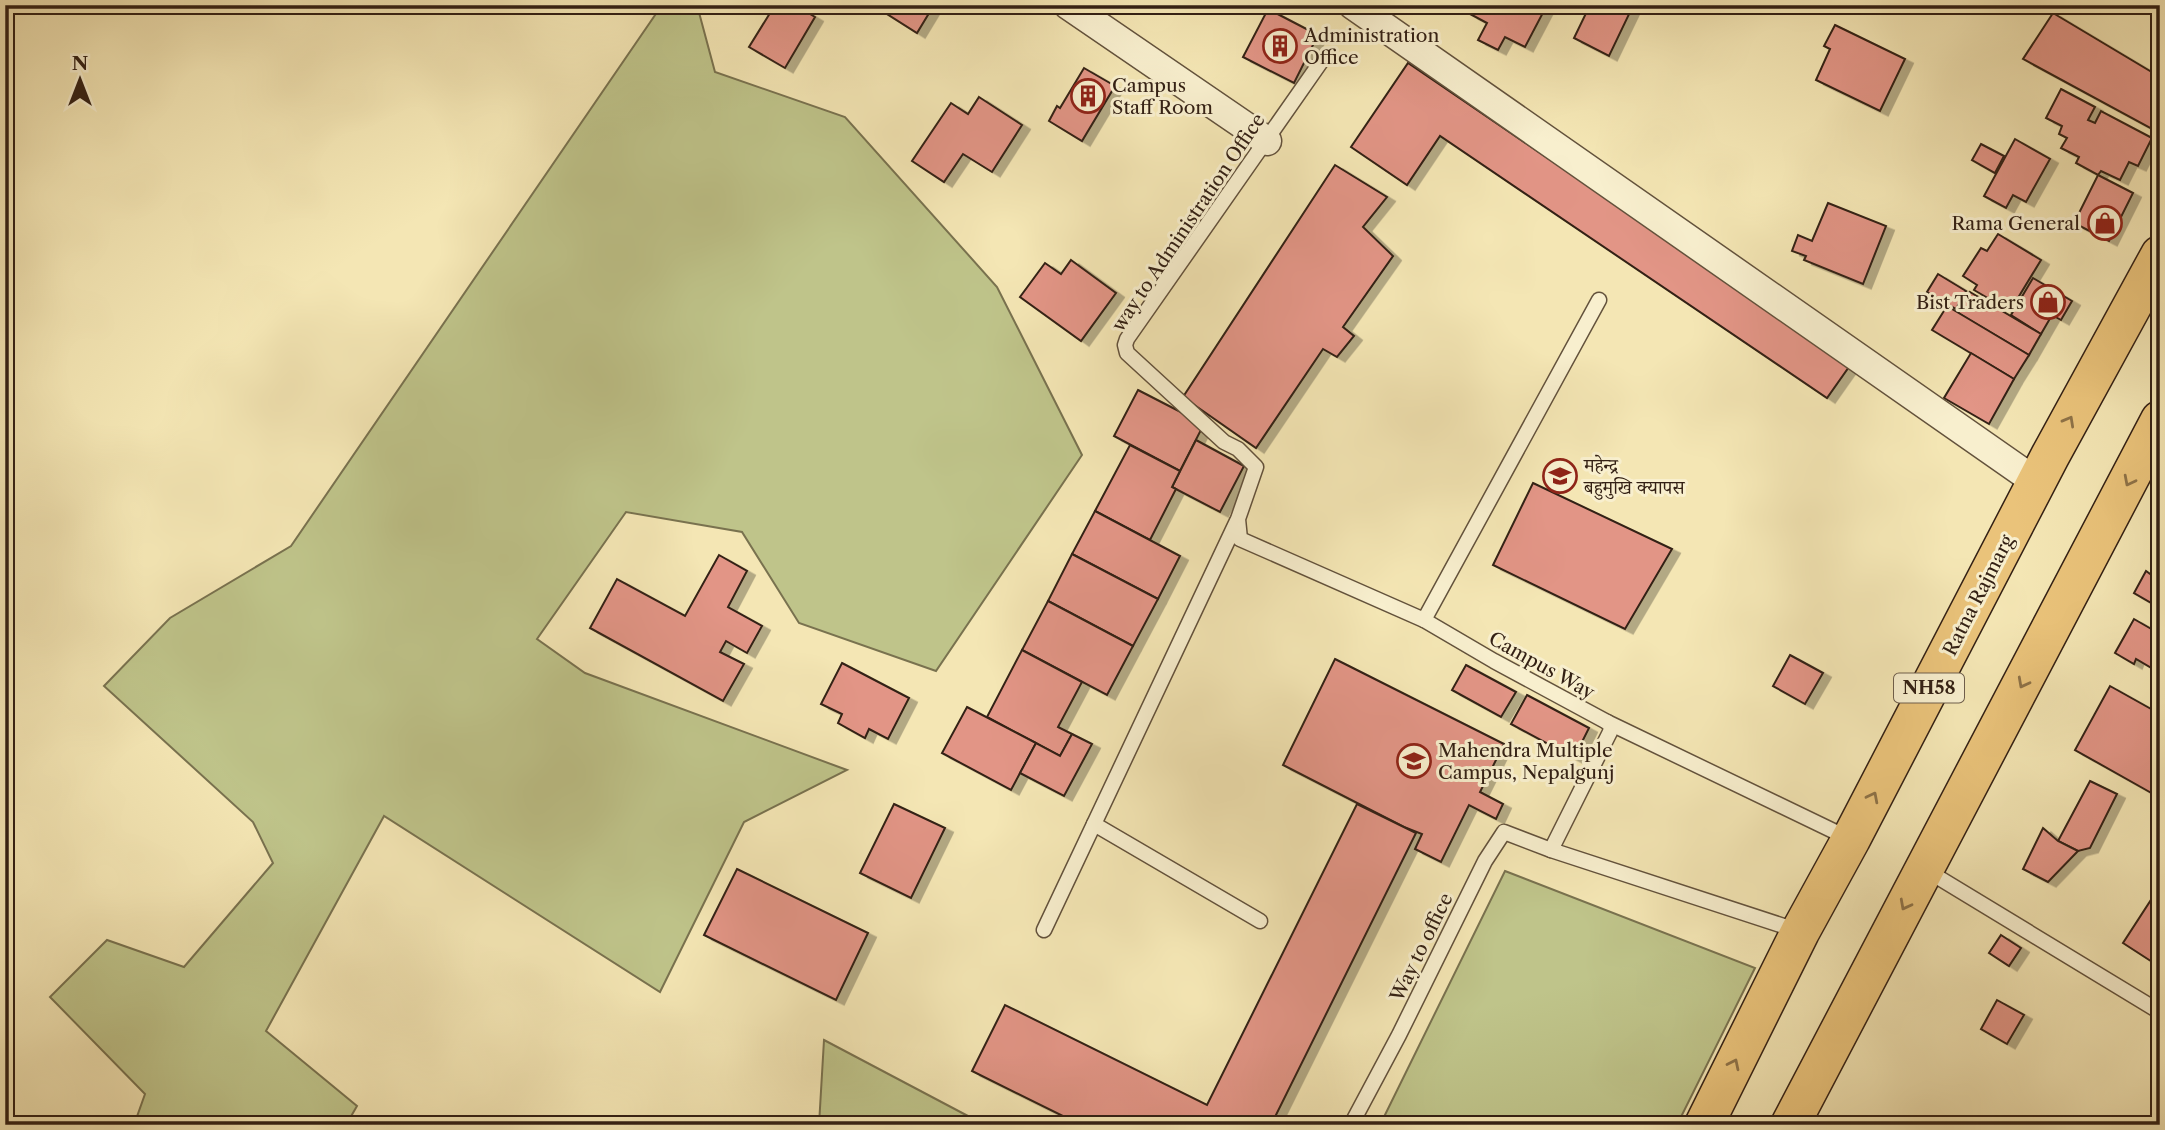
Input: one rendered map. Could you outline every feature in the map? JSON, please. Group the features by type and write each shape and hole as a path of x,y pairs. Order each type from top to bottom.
{"highway":[{"name":"Ratna Rajmarg","path":"1704,1125 1800,932 2050,456 2160,255"},
{"path":"1790,1125 2160,420"}],"street":[{"path":"1068,5 1267,141"},
{"path":"1353,5 2032,479 2050,456"}],"lane":[{"name":"way to Administration Office","path":"1238,519 1256,467 1238,449 1224,442 1128,353 1125,345 1325,56"},
{"path":"1238,519 1240,538 1424,620 1599,300"},
{"path":"1044,930 1238,519"},
{"name":"Campus Way","path":"1424,620 1611,726 1551,850"},
{"path":"1607,722 1851,839"},
{"path":"1094,824 1260,921"},
{"name":"Way to office","path":"1351,1125 1485,861 1504,832 1551,850"},
{"path":"1551,850 1800,932"},
{"path":"1924,869 2160,1012"}],"green space":[{"path":"662,5 697,5 715,72 845,117 997,287 1082,455 936,671 799,623 742,532 626,512 537,639 585,673 847,770 744,822 660,992 384,816 266,1031 357,1106 346,1125 134,1125 145,1094 50,997 107,940 184,967 273,863 253,822 104,686 170,618 291,546"},
{"path":"1505,871 1755,968 1677,1125 1380,1125"},
{"path":"824,1040 985,1125 819,1125"}],"building":[{"path":"775,5 795,5 815,17 785,68 749,47"},
{"path":"934,5 917,33 876,7"},
{"path":"1474,5 1547,5 1525,47 1505,37 1498,50 1478,40 1487,23 1470,14"},
{"path":"1590,5 1627,5 1632,8 1609,56 1574,38"},
{"name":"Administration Office","path":"1268,9 1318,35 1294,83 1243,57"},
{"path":"2053,13 2160,77 2160,115 2152,129 2023,59"},
{"path":"1835,25 1905,59 1880,111 1816,80 1830,49 1824,46"},
{"path":"1408,63 1851,364 1827,398 1440,136 1407,185 1351,147"},
{"name":"Campus Staff Room","path":"1084,68 1115,86 1082,141 1049,121"},
{"path":"2061,89 2095,107 2088,120 2095,123 2101,111 2152,138 2138,166 2129,162 2120,180 2101,171 2098,175 2076,163 2079,157 2061,148 2067,138 2059,134 2062,126 2046,118"},
{"path":"979,97 1022,125 992,172 963,154 944,182 912,161 951,103 968,114"},
{"path":"2015,139 2050,159 2026,202 2013,195 2006,208 1984,196"},
{"path":"1981,144 2004,156 1995,173 1972,160"},
{"path":"1335,165 1387,197 1363,227 1393,256 1343,327 1354,336 1337,357 1323,349 1256,448 1183,397"},
{"path":"2098,175 2133,193 2109,241 2074,223"},
{"path":"1828,203 1886,226 1863,284 1804,260 1806,256 1792,251 1798,235 1812,241"},
{"path":"1998,234 2041,260 2010,311 1974,290 1977,285 1963,276 1981,248 1987,251"},
{"path":"1071,260 1116,293 1081,341 1020,297 1045,263 1061,274"},
{"path":"1938,274 1966,291 1956,309 1927,292"},
{"path":"2033,278 2072,301 2061,320 2052,315 2041,334 2011,315"},
{"path":"1970,292 2041,334 2029,355 1958,313"},
{"path":"1947,306 2029,355 2014,379 1932,330"},
{"path":"1971,353 2014,379 1989,424 1944,398"},
{"path":"1138,390 1204,424 1180,471 1114,436"},
{"path":"1196,440 1244,466 1220,512 1172,487"},
{"path":"1130,445 1180,471 1172,487 1176,489 1150,540 1095,511"},
{"path":"1533,483 1672,549 1625,629 1493,565"},
{"path":"1095,511 1180,556 1158,599 1072,554"},
{"path":"1072,554 1158,599 1133,646 1048,601"},
{"path":"719,555 747,571 728,607 762,626 747,653 726,641 720,652 744,664 723,701 590,628 617,579 685,616"},
{"path":"2160,565 2160,608 2134,593 2146,571 2153,576"},
{"path":"1048,601 1133,646 1107,695 1022,650"},
{"path":"2134,619 2160,634 2160,673 2136,659 2134,664 2115,653"},
{"path":"1022,650 1082,682 1058,727 1072,734 1060,756 987,717"},
{"path":"1790,655 1823,673 1805,704 1773,686"},
{"path":"1335,659 1504,744 1480,792 1503,804 1496,819 1469,805 1441,862 1415,849 1422,834 1283,765"},
{"path":"842,663 909,698 888,739 869,729 865,738 838,723 842,714 821,704"},
{"path":"1466,665 1516,692 1501,717 1452,690"},
{"path":"2110,686 2160,714 2160,787 2155,795 2075,750"},
{"path":"1527,695 1589,728 1574,758 1511,724"},
{"path":"967,707 1036,743 1011,790 942,753"},
{"path":"1072,734 1092,744 1064,796 1020,773 1036,743 1060,756"},
{"path":"2090,781 2117,794 2090,848 2078,851 2058,841"},
{"path":"894,804 945,828 911,898 860,873"},
{"path":"1357,804 1416,833 1271,1125 1081,1125 972,1071 1005,1005 1207,1105"},
{"path":"2043,828 2058,841 2078,851 2048,882 2023,869"},
{"path":"737,869 868,933 836,1000 704,935"},
{"path":"2160,886 2160,967 2123,943"},
{"path":"2001,935 2021,948 2009,966 1989,953"},
{"path":"1997,1000 2024,1015 2007,1044 1981,1029"}],"place":[{"name":"Administration Office","path":"1280,46"},
{"name":"Campus Staff Room","path":"1088,96"},
{"name":"Rama General","path":"2105,223"},
{"name":"Bist Traders","path":"2048,302"},
{"name":"महेन्द्र बहुमुखि क्यापस","path":"1560,476"},
{"name":"Mahendra Multiple Campus, Nepalgunj","path":"1414,761"}]}
